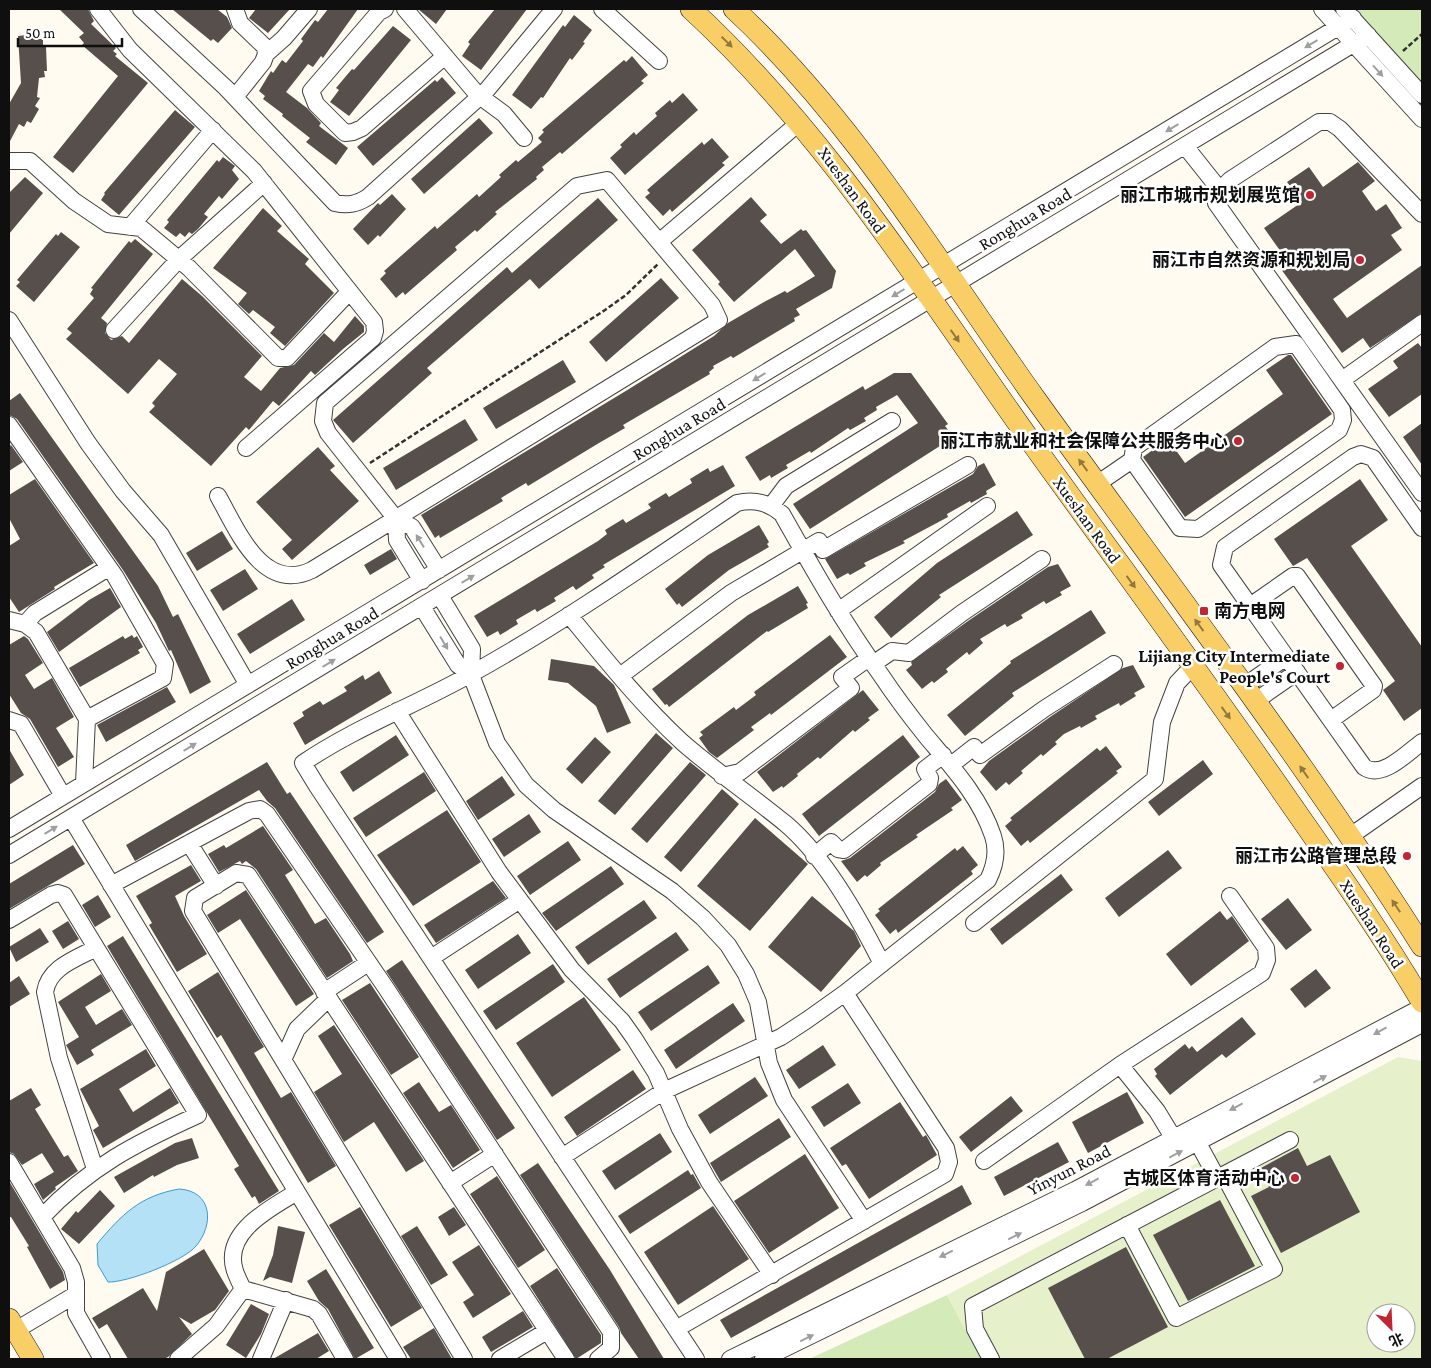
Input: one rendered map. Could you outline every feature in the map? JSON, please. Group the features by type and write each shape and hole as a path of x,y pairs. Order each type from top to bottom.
{"main road":[{"name":"Xueshan Road","path":"691,9 752,67 800,122 844,178 1308,828 1422,1002"},
{"name":"Xueshan Road","path":"734,9 792,68 846,132 1249,694 1349,837 1422,946"},
{"path":"12,1324 33,1359"}],"street":[{"path":"98,9 130,50 213,130 264,183 374,322 375,331 373,338 246,448"},
{"path":"141,9 235,97 336,203 347,205 361,202 368,197 480,96 554,9"},
{"path":"235,9 240,23 264,47 266,54"},
{"path":"235,97 263,62 266,54 284,38 309,9"},
{"path":"385,9 379,12 311,91 316,104 345,133 362,128 445,56"},
{"path":"406,9 480,96 504,114 524,138"},
{"path":"602,9 659,61"},
{"path":"1322,9 1422,120"},
{"path":"1348,13 1422,94"},
{"name":"Ronghua Road","path":"9,829 1338,27 1348,13"},
{"name":"Ronghua Road","path":"9,855 1368,35"},
{"path":"664,248 800,122"},
{"path":"1421,489 1216,203 1220,190 1230,180 1319,122 1324,122 1340,129 1422,214"},
{"path":"130,226 213,130"},
{"path":"1185,146 1220,190"},
{"path":"9,161 30,161 74,201 108,224 141,228 179,259 278,358 286,358 349,292"},
{"path":"218,496 254,556 267,568 285,575 299,575 312,570 396,518 719,320 712,305 607,180 577,186 326,403 323,415 325,427 396,518 412,527 439,570"},
{"path":"114,330 179,259 264,183"},
{"path":"9,320 88,443 124,491 161,535 248,685"},
{"path":"1342,380 1422,323"},
{"path":"1296,344 1342,410 1343,420 1339,430 1198,529 1180,528 1132,460 1132,451 1136,445 1281,345 1296,344"},
{"path":"771,506 786,486 892,421"},
{"path":"9,425 108,568 164,660 166,669 162,678 87,719"},
{"path":"1422,528 1373,458 1366,454 1357,454 1225,547 1221,565 1364,767 1372,771 1382,770 1422,742"},
{"path":"1097,484 1132,460"},
{"path":"620,676 731,593 819,541 823,550 968,465"},
{"path":"562,1157 664,1091 781,1037 845,993 988,880 992,872 996,854 994,838 982,810 947,760 871,661 838,611 782,514 771,506 755,501 737,503 569,615 471,675 348,735 303,763 562,1157 696,1359"},
{"path":"838,611 987,506"},
{"path":"396,518 398,540 422,581"},
{"path":"722,776 740,772 851,688 842,677 892,651 909,653 962,613 1042,559"},
{"path":"25,624 35,613 108,568"},
{"path":"1250,606 1293,576 1297,576 1374,686 1373,690 1331,720"},
{"path":"440,596 472,650 471,675 497,743 526,785 554,810 672,891 703,918 728,945 753,988 762,1016 769,1063 784,1100 864,1221"},
{"path":"422,607 458,666 471,675"},
{"path":"569,615 656,717 722,776 787,825 814,856 857,916 882,964"},
{"path":"9,620 25,624 36,632 87,719 84,784"},
{"path":"1249,694 1286,657"},
{"path":"814,856 830,842 838,849 844,850 929,784 930,778 925,769 974,747 980,755 1044,709 1114,664"},
{"path":"974,923 1155,779 1162,722 1176,683 1193,666"},
{"path":"1249,694 1297,672"},
{"path":"397,711 520,900 572,970 622,1022 646,1056 664,1091 680,1129 710,1182 772,1275"},
{"path":"9,720 21,724 63,796"},
{"path":"1349,837 1422,786"},
{"path":"111,885 248,811 256,808 264,811 368,963 612,1332 611,1348 598,1359"},
{"path":"71,818 398,1359"},
{"path":"189,843 216,886"},
{"path":"464,1359 193,911 195,898 236,873 248,875 566,1359"},
{"path":"9,920 58,893 64,895 198,1115 134,1145 95,1169 71,1188 42,1217"},
{"path":"984,1161 1120,1065 1262,973 1267,960 1266,948 1230,896"},
{"path":"431,958 520,900"},
{"path":"95,1169 59,1058 45,992 47,982 53,972 96,948"},
{"path":"283,1060 297,1029 326,995 368,963"},
{"path":"676,1329 945,1174 948,1168 948,1154 845,993"},
{"name":"Yinyun Road","path":"730,1359 1075,1190 1422,1007"},
{"name":"Yinyun Road","path":"763,1359 1082,1204 1422,1024"},
{"path":"1120,1065 1157,1112 1174,1139"},
{"path":"991,1359 975,1329 973,1306 1290,1140"},
{"path":"1127,1226 1176,1318 1274,1268 1221,1177 1198,1143"},
{"path":"450,1183 495,1154"},
{"path":"9,1162 72,1268 76,1282 75,1307 78,1318 102,1359"},
{"path":"297,1192 257,1218 237,1242 234,1270 243,1288 305,1305 319,1314 345,1359"},
{"path":"178,1359 202,1341 216,1326 243,1288"},
{"path":"12,1324 75,1296"},
{"path":"261,1359 286,1300"},
{"path":"500,1359 547,1331"}],"path":[{"path":"1392,62 1422,34"},
{"path":"358,471 626,295 664,248"}],"green space":[{"path":"1354,9 1422,9 1422,84"},
{"name":"古城区体育活动中心","path":"1398,1057 1422,1061 1422,1359 981,1359 947,1295"},
{"path":"947,1295 981,1359 809,1359"}],"water":[{"path":"179,1189 190,1191 199,1196 207,1210 206,1229 196,1246 180,1258 154,1270 128,1279 108,1282 98,1265 97,1244 133,1208 153,1196"}],"building":[{"path":"59,9 88,9 94,21 91,24 116,48 113,51 117,54 115,56 148,83 73,173 53,157 118,76 82,45 84,43 79,37 84,33"},
{"path":"172,9 217,9 227,17 232,28 218,43 213,39 211,41"},
{"path":"256,9 290,9 268,33 249,18"},
{"path":"328,9 358,9 323,58 321,56 313,67 308,64 286,92 307,108 321,123 319,126 348,148 336,165 306,142 310,138 263,99 265,96 259,91 271,71 273,73 282,60 286,63 303,41 301,39 315,20 318,22"},
{"path":"418,9 447,9 436,24"},
{"path":"495,9 527,9 481,70 462,56 470,44 468,42"},
{"path":"574,15 592,30 583,42 585,43 572,60 570,58 543,98 541,97 531,109 512,95 563,25 565,27"},
{"path":"393,26 411,40 349,116 330,102 339,90 336,88"},
{"path":"36,34 36,39 43,39 43,47 46,47 47,71 44,71 45,77 39,78 37,97 40,98 35,106 39,109 31,123 27,121 24,127 19,124 9,143 9,104 21,83 18,36"},
{"path":"632,56 648,75 641,81 644,83 562,154 560,152 542,167 544,170 536,177 537,179 495,212 497,214 477,232 475,230 455,247 457,250 405,295 403,292 396,298 380,279 386,273 384,271 435,226 437,229 477,194 479,197 516,160 518,162 542,142 538,138 544,132 542,130 624,60 626,62"},
{"path":"442,77 456,93 373,166 357,147 435,80 437,82"},
{"path":"683,93 698,110 625,175 610,158 634,132 636,135 657,116 655,113 670,100 672,103"},
{"path":"175,110 195,127 119,215 101,200 104,193"},
{"path":"479,118 493,133 424,194 411,179"},
{"path":"712,138 729,157 722,163 725,165 672,212 670,209 663,216 645,197 650,193 647,190 702,142 704,145"},
{"path":"223,157 235,166 232,170 239,179 222,199 219,196 204,214 208,217 198,229 192,234 189,232 185,237 180,233 176,237 164,228 169,222 167,220 217,160 219,162"},
{"path":"1358,162 1375,181 1362,191 1376,211 1386,204 1402,228 1391,235 1402,250 1333,299 1347,318 1422,265 1422,313 1370,348 1363,338 1342,353 1273,258 1281,252 1264,228 1302,202 1287,182 1309,167 1323,187"},
{"path":"25,177 43,193 9,234 9,193"},
{"path":"392,194 406,209 380,237 378,235 368,245 353,229 378,203 380,205"},
{"path":"751,197 767,215 760,221 781,244 801,229 803,231 806,230 836,271 832,288 796,309 800,315 794,318 795,321 733,358 731,356 713,366 714,368 709,372 710,374 623,425 625,428 528,486 526,483 501,498 503,501 440,538 439,535 435,538 421,515 714,336 728,323 785,291 787,293 815,276 795,249 734,302 718,284 720,282 692,250"},
{"path":"598,198 618,220 539,289 530,279 427,368 432,373 353,443 333,420 507,267 512,273"},
{"path":"263,208 282,226 277,231 309,259 305,264 334,293 285,346 270,333 275,327 253,310 249,314 238,304 247,293 213,268"},
{"path":"61,232 80,247 34,302 16,286 20,282 17,280 56,234 58,236"},
{"path":"135,239 153,254 101,318 107,323 105,333 111,340 122,336 129,343 182,279 202,296 262,356 244,377 261,391 280,368 294,365 324,333 334,342 355,316 364,326 364,332 315,375 311,371 279,406 273,401 249,430 246,427 211,466 149,412 155,406 152,403 177,374 159,359 128,394 66,339 72,333 67,329 94,298 90,294 93,289 91,288 129,241 131,243"},
{"path":"661,278 679,298 606,362 589,342"},
{"path":"1418,343 1422,348 1422,394 1389,417 1368,389 1398,368 1393,361"},
{"path":"1288,355 1291,355 1332,414 1185,517 1143,457 1168,439 1185,463 1283,394 1266,370"},
{"path":"563,360 576,382 496,429 483,408"},
{"path":"894,373 911,373 948,424 945,426 954,437 810,529 793,504 918,423 897,395 876,407 877,410 864,418 866,421 850,430 848,428 811,453 810,451 786,465 788,468 771,478 770,475 760,481 745,457 863,386 865,390"},
{"path":"20,393 158,586 173,617 178,614 211,682 190,694 171,650 169,651 156,623 123,570 17,419 9,415 9,401"},
{"path":"465,419 478,440 396,490 383,468"},
{"path":"1422,423 1422,465 1403,437"},
{"path":"11,445 23,462 9,471 9,447"},
{"path":"318,447 335,466 330,470 359,501 292,560 282,549 292,540 256,502"},
{"path":"984,463 996,485 986,491 987,494 947,514 948,517 903,541 905,543 864,563 866,566 850,575 848,573 837,579 825,559 973,474 978,466"},
{"path":"723,465 735,486 603,565 605,567 592,575 594,578 576,590 573,586 554,598 556,601 537,612 535,609 516,620 518,624 500,635 498,631 487,637 474,616 598,541 607,534 605,530 623,519 626,523 651,508 648,504 666,493 669,497 692,483 690,479 708,468 710,472"},
{"path":"35,479 94,563 54,587 55,589 19,612 9,597 9,546 20,539 9,518 9,495"},
{"path":"1360,479 1388,520 1351,546 1422,647 1422,708 1404,721 1383,690 1395,681 1307,558 1293,566 1274,539"},
{"path":"1017,511 1033,535 939,595 941,597 891,638 874,617 937,563"},
{"path":"759,525 769,542 767,544 769,547 729,570 682,607 679,603 677,605 665,589 708,555"},
{"path":"222,531 233,549 197,571 186,553"},
{"path":"391,549 397,559 370,575 364,565"},
{"path":"1058,564 1071,586 1060,592 1062,595 1046,604 1044,601 1021,615 1023,618 1007,627 1005,624 980,639 983,643 969,655 967,652 946,669 948,672 934,683 932,681 922,689 906,670 912,665 911,662 968,621 1048,567"},
{"path":"245,569 258,589 223,611 210,590"},
{"path":"798,586 808,603 806,604 808,608 767,631 669,707 667,704 665,705 652,689 748,615"},
{"path":"110,588 121,607 59,652 47,632 89,600"},
{"path":"292,599 305,620 250,654 237,634"},
{"path":"1091,610 1106,633 1012,693 1014,696 965,736 947,715 1011,663 1010,661"},
{"path":"132,635 134,638 137,636 143,647 138,650 140,653 80,687 69,668 123,636 125,639"},
{"path":"830,635 847,657 771,715 770,713 751,727 754,730 717,758 709,752 699,738 703,735 700,732 734,707 736,710 756,695 754,692"},
{"path":"24,636 28,639 43,663 25,675 34,689 52,678 74,717 56,728 74,757 58,767 30,719 21,713 9,694 9,645"},
{"path":"551,659 594,666 614,685 631,723 607,733 596,706 568,683 548,680"},
{"path":"1133,665 1145,687 1134,693 1136,696 1120,706 1119,703 1095,716 1097,719 1081,728 1080,726 1064,734 1055,742 1057,744 1043,756 1041,754 1021,771 1023,773 1009,785 1006,782 996,791 980,772 989,761 1050,717 1123,668"},
{"path":"379,671 392,693 305,745 293,723 304,716 302,712 320,701 323,705 347,691 344,687 363,675 365,680"},
{"path":"167,687 176,702 106,742 97,725"},
{"path":"863,690 879,710 868,718 870,720 855,732 853,730 820,759 818,757 783,788 782,786 773,792 757,772"},
{"path":"656,733 673,748 615,815 598,801"},
{"path":"396,735 409,755 353,792 340,772"},
{"path":"903,735 920,757 819,836 802,814"},
{"path":"595,737 611,752 582,784 566,769"},
{"path":"1106,746 1122,767 1116,771 1118,773 1030,843 1028,840 1021,846 1005,826 1012,820 1010,818 1097,748 1100,751"},
{"path":"9,749 24,775 9,785"},
{"path":"1203,760 1213,774 1159,816 1148,802"},
{"path":"267,762 287,794 290,792 384,932 367,943 275,808 259,790 135,861 126,845"},
{"path":"690,762 706,775 647,843 631,829"},
{"path":"424,772 436,791 366,837 353,818"},
{"path":"502,776 515,795 478,820 466,801"},
{"path":"946,779 962,800 951,808 953,810 916,835 918,837 880,863 881,865 867,877 865,875 857,882 841,861 850,858 935,792 939,784"},
{"path":"722,789 739,804 681,872 664,857"},
{"path":"447,810 481,862 413,906 377,855"},
{"path":"529,814 541,832 504,857 492,839"},
{"path":"755,818 808,864 750,931 697,886"},
{"path":"263,826 293,870 285,875 315,924 326,918 353,961 327,978 256,869 246,861 242,864 240,861 219,872 208,854 224,845 226,848"},
{"path":"568,841 581,860 530,895 517,876"},
{"path":"73,845 85,864 9,909 9,884"},
{"path":"963,846 978,865 971,871 973,874 898,933 896,929 890,934 875,915 880,911 878,909 955,848 957,851"},
{"path":"1168,850 1182,868 1119,917 1105,898"},
{"path":"191,865 201,881 175,896 184,916 207,954 177,972 149,925 152,923 136,896"},
{"path":"611,866 624,884 556,931 542,913"},
{"path":"1061,874 1073,890 1002,945 990,929"},
{"path":"493,881 506,898 436,943 424,925"},
{"path":"246,890 314,994 296,1006 240,919 218,933 207,915"},
{"path":"98,895 111,917 95,927 82,905"},
{"path":"812,896 854,931 861,946 821,992 768,947"},
{"path":"1288,898 1312,930 1286,950 1261,919"},
{"path":"644,900 657,918 588,965 575,947"},
{"path":"1220,911 1227,920 1232,916 1249,941 1191,986 1166,954"},
{"path":"68,921 79,939 63,949 52,931"},
{"path":"40,928 49,942 16,962 9,947"},
{"path":"676,932 689,950 620,998 607,979"},
{"path":"518,934 531,953 478,989 465,970"},
{"path":"123,936 279,1191 259,1204 255,1196 252,1198 234,1169 239,1166 107,946"},
{"path":"402,960 515,1128 497,1140 386,971"},
{"path":"553,964 565,982 496,1030 483,1011"},
{"path":"708,965 720,983 651,1031 638,1012"},
{"path":"1316,969 1331,988 1305,1008 1290,989"},
{"path":"218,972 264,1047 254,1053 281,1098 291,1092 336,1166 308,1183 221,1035 217,1038 188,991"},
{"path":"101,974 111,991 85,1007 96,1025 122,1009 132,1025 91,1050 94,1055 77,1065 66,1045 79,1037 58,1002"},
{"path":"19,976 30,994 9,1007 9,983"},
{"path":"370,983 419,1057 391,1075 342,1000"},
{"path":"584,997 621,1050 552,1097 516,1043"},
{"path":"733,1003 745,1021 676,1069 664,1050"},
{"path":"1242,1017 1256,1034 1226,1058 1222,1054 1170,1095 1155,1076 1157,1074 1154,1069 1185,1044 1189,1049 1192,1046 1197,1052"},
{"path":"334,1025 424,1161 406,1172 374,1122 344,1142 314,1092 342,1074 318,1036"},
{"path":"823,1045 836,1065 799,1089 786,1070"},
{"path":"146,1049 156,1066 119,1089 133,1112 170,1088 179,1103 103,1148 93,1130 99,1126 80,1089"},
{"path":"633,1070 646,1089 577,1136 564,1117"},
{"path":"755,1077 768,1096 710,1134 698,1115"},
{"path":"419,1082 439,1112 451,1105 480,1150 453,1168 403,1093"},
{"path":"848,1083 861,1103 824,1127 811,1107"},
{"path":"31,1088 41,1105 35,1109 64,1157 68,1155 78,1171 55,1187 56,1189 43,1200 34,1184 54,1172 42,1153 22,1165 14,1154 9,1152 9,1101"},
{"path":"1127,1092 1144,1123 1088,1153 1072,1122"},
{"path":"1011,1096 1023,1111 971,1152 959,1137"},
{"path":"900,1102 923,1137 926,1135 937,1155 869,1199 846,1164 842,1166 830,1148"},
{"path":"779,1118 791,1137 721,1182 710,1163"},
{"path":"660,1133 672,1152 615,1190 602,1171"},
{"path":"192,1138 199,1158 177,1165 154,1177 153,1175 124,1193 114,1177 175,1143"},
{"path":"1058,1142 1069,1162 1004,1196 994,1177"},
{"path":"1298,1148 1307,1166 1330,1155 1360,1212 1281,1253 1251,1196 1269,1187 1259,1169"},
{"path":"805,1154 839,1208 769,1253 734,1201"},
{"path":"538,1163 610,1270 664,1359 639,1359 621,1333 619,1327 520,1175"},
{"path":"688,1170 691,1175 693,1174 701,1188 630,1234 618,1216"},
{"path":"497,1176 545,1250 518,1268 470,1194"},
{"path":"9,1181 63,1272 65,1280 50,1289 27,1247 29,1246 11,1217 9,1217"},
{"path":"962,1185 972,1204 731,1338 720,1320"},
{"path":"100,1190 115,1206 79,1244 61,1229 76,1211 78,1213"},
{"path":"1220,1200 1255,1266 1188,1301 1153,1235"},
{"path":"713,1206 749,1259 678,1305 644,1252"},
{"path":"360,1207 422,1308 391,1327 329,1225"},
{"path":"454,1207 466,1225 449,1236 438,1217"},
{"path":"278,1226 305,1232 292,1283 270,1277 263,1281 273,1255"},
{"path":"417,1226 448,1275 431,1285 401,1236"},
{"path":"479,1245 511,1294 473,1318 463,1302 474,1295 452,1262"},
{"path":"1126,1247 1168,1327 1107,1359 1085,1359 1048,1288"},
{"path":"204,1249 229,1291 215,1310 191,1324 179,1317 192,1334 168,1357 164,1359 128,1359 107,1324 99,1329 92,1318 143,1288 157,1311 166,1272"},
{"path":"557,1268 601,1335 601,1343 576,1359 530,1286"},
{"path":"326,1269 374,1348 355,1359 328,1309 319,1301 307,1281"},
{"path":"251,1304 269,1314 261,1334 246,1358 226,1345"},
{"path":"523,1311 533,1327 491,1352 482,1337"},
{"path":"434,1328 452,1359 411,1359 403,1347"},
{"path":"318,1333 329,1351 316,1359 273,1359"}],"place":[{"name":"丽江市城市规划展览馆","path":"1310,195"},
{"name":"丽江市自然资源和规划局","path":"1360,260"},
{"name":"丽江市就业和社会保障公共服务中心","path":"1238,441"},
{"name":"南方电网","path":"1204,611"},
{"name":"Lijiang City Intermediate People's Court","path":"1340,666"},
{"name":"丽江市公路管理总段","path":"1407,856"},
{"name":"古城区体育活动中心","path":"1295,1178"}]}
